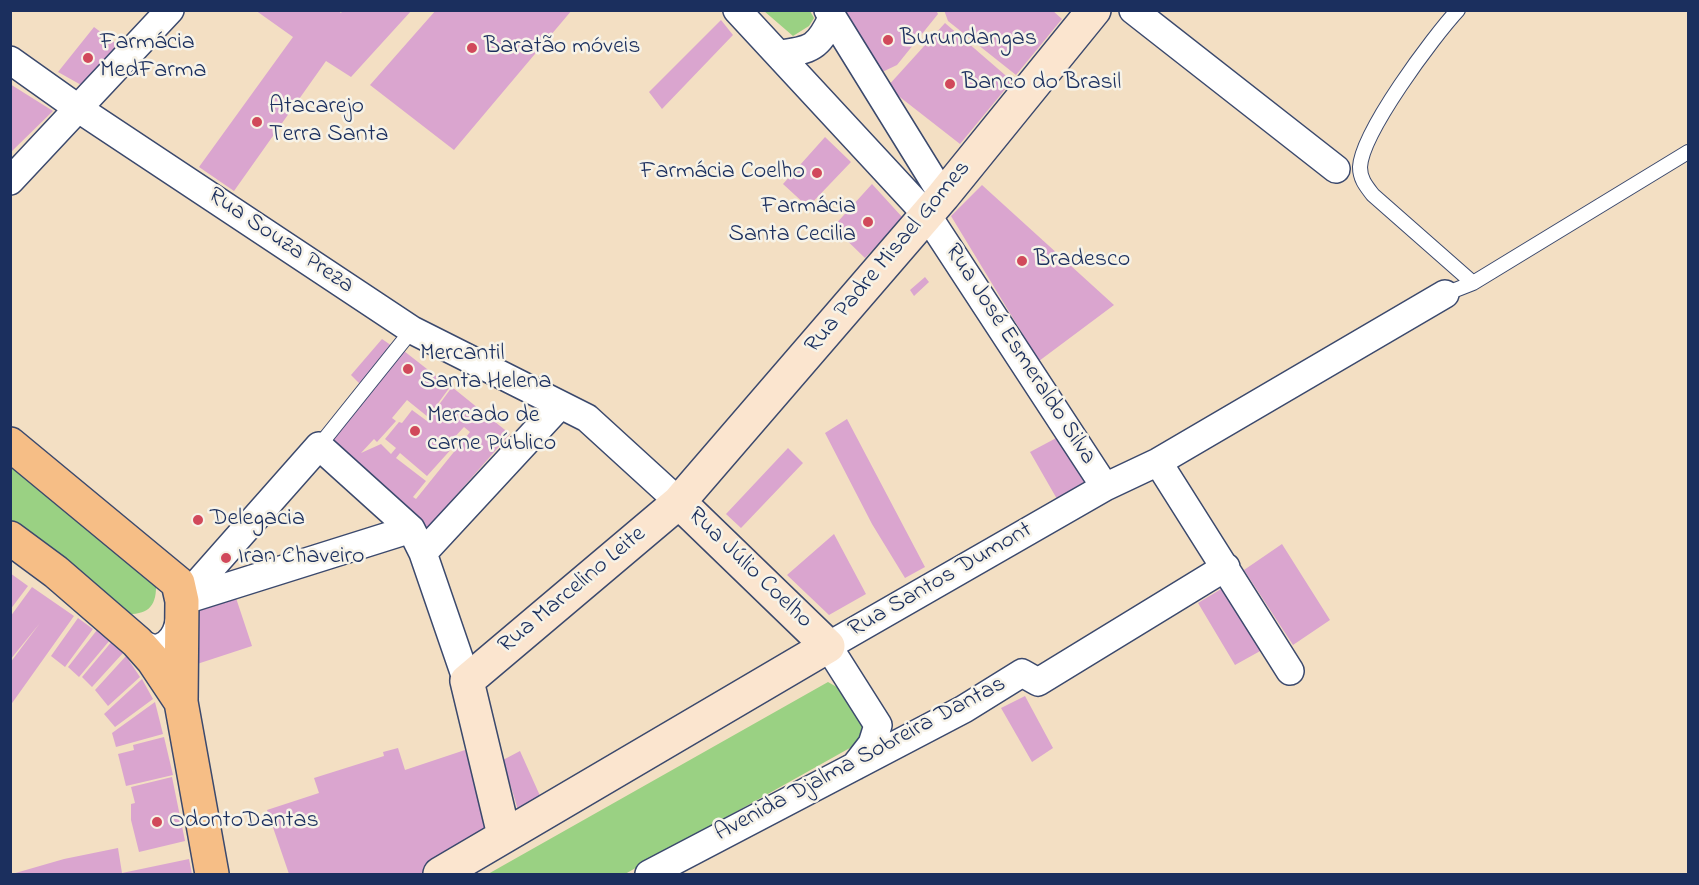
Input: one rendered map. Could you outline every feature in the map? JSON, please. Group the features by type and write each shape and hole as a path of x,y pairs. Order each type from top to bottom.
{"main road":[{"path":"10,444 178,583 182,601 181,702 212,874"},
{"path":"10,538 56,572 137,642 153,660 181,702"}],"street":[{"path":"10,181 170,10"},
{"name":"Rua José Esmeraldo Silva","path":"737,10 935,205 1105,487"},
{"name":"Rua Padre Misael Gomes","path":"679,502 935,205 1094,10"},
{"path":"1133,10 1336,169"},
{"path":"780,54 803,51 818,44 830,14"},
{"path":"830,14 935,205"},
{"name":"Rua Souza Preza","path":"10,60 79,109 412,330 560,405"},
{"name":"Rua Santos Dumont","path":"440,874 828,645 1105,487 1158,462 1445,294"},
{"path":"182,601 417,541 560,405"},
{"name":"Rua Júlio Coelho","path":"560,405 587,418 679,502 828,645 878,724 872,744 855,766"},
{"path":"137,642 154,649 165,645 175,637 180,624 182,601 319,446 417,541 467,681 504,835"},
{"path":"1158,462 1290,671"},
{"name":"Rua Marcelino Leite","path":"467,681 679,502"},
{"name":"Avenida Djalma Sobreira Dantas","path":"648,874 964,709 1022,673 1038,682 1226,567"}],"lane":[{"path":"1458,10 1420,57 1376,127 1364,151 1360,166 1361,180 1373,195 1473,283"},
{"path":"1445,294 1473,283 1689,152"},
{"path":"319,446 412,330"}],"green space":[{"path":"764,11 810,11 814,18 809,26 793,36"},
{"path":"10,461 156,582 153,603 146,611 125,614 11,529"},
{"path":"828,682 842,690 862,727 857,744 625,874 488,874"}],"building":[{"name":"Atacarejo Terra Santa","path":"255,10 337,10 341,13 343,10 412,10 351,77 326,61 234,191 199,167 293,37"},
{"name":"Baratão móveis","path":"436,10 572,10 454,150 370,85"},
{"name":"Burundangas","path":"844,10 936,10 938,14 897,65 878,74"},
{"path":"944,10 1052,10 1062,19 1016,75 948,21"},
{"path":"721,20 733,35 662,109 649,92"},
{"name":"Banco do Brasil","path":"945,23 1012,81 960,144 887,87"},
{"name":"Farmácia MedFarma","path":"94,27 118,45 83,86 58,72"},
{"path":"10,84 53,111 10,153"},
{"name":"Farmácia Coelho","path":"825,137 851,162 808,207 783,184"},
{"name":"Farmácia Santa Cecilia","path":"872,184 903,218 865,258 833,227"},
{"name":"Bradesco","path":"982,185 1114,305 1039,361 951,216"},
{"path":"925,277 929,282 914,296 910,290"},
{"path":"382,339 395,348 363,387 351,375"},
{"path":"404,351 450,387 428,417 407,400 392,418 396,421 377,442 374,439 361,453 381,444 391,454 396,448 385,439 399,422 402,423 412,410 427,421 452,387 510,434 423,533 324,445","holes":["464,427 470,432 416,499 413,497 426,481 396,458 400,453 427,476 454,446 451,441"]},
{"path":"847,419 925,567 905,578 872,524 825,433"},
{"path":"1060,436 1087,480 1057,499 1030,452"},
{"path":"788,448 803,463 741,528 726,514"},
{"path":"834,534 866,594 829,615 787,575"},
{"path":"1282,544 1330,620 1293,645 1244,570"},
{"path":"10,573 28,586 10,610"},
{"path":"1226,586 1262,650 1235,665 1198,603"},
{"path":"32,587 74,616 10,706 10,663 40,623 10,660 10,617"},
{"path":"234,592 252,646 194,665 194,604"},
{"path":"78,618 93,629 65,667 51,656"},
{"path":"97,630 110,640 79,677 68,667"},
{"path":"113,640 123,653 92,687 82,677"},
{"path":"126,656 140,677 108,706 95,690"},
{"path":"142,679 153,699 115,727 104,714"},
{"path":"1025,696 1053,748 1032,762 1001,708"},
{"path":"155,702 163,734 116,747 112,733"},
{"path":"164,737 173,775 126,786 118,754 134,750 133,745"},
{"path":"398,748 405,770 465,750 491,831 424,874 289,874 267,810 319,793 314,778 384,756 383,752"},
{"path":"520,751 541,798 518,810 503,760"},
{"path":"172,777 185,841 139,852 131,820 131,804 135,803 131,787"},
{"path":"118,848 122,873 189,859 192,874 12,874 64,859"}],"place":[{"name":"Burundangas","path":"888,40"},
{"name":"Baratão móveis","path":"472,48"},
{"name":"Farmácia MedFarma","path":"88,58"},
{"name":"Banco do Brasil","path":"950,84"},
{"name":"Atacarejo Terra Santa","path":"257,122"},
{"name":"Farmácia Coelho","path":"817,173"},
{"name":"Farmácia Santa Cecilia","path":"868,222"},
{"name":"Bradesco","path":"1022,261"},
{"name":"Mercantil Santa Helena","path":"408,369"},
{"name":"Mercado de carne Público","path":"415,431"},
{"name":"Delegacia","path":"198,520"},
{"name":"Iran Chaveiro","path":"226,558"},
{"name":"OdontoDantas","path":"157,822"}]}
